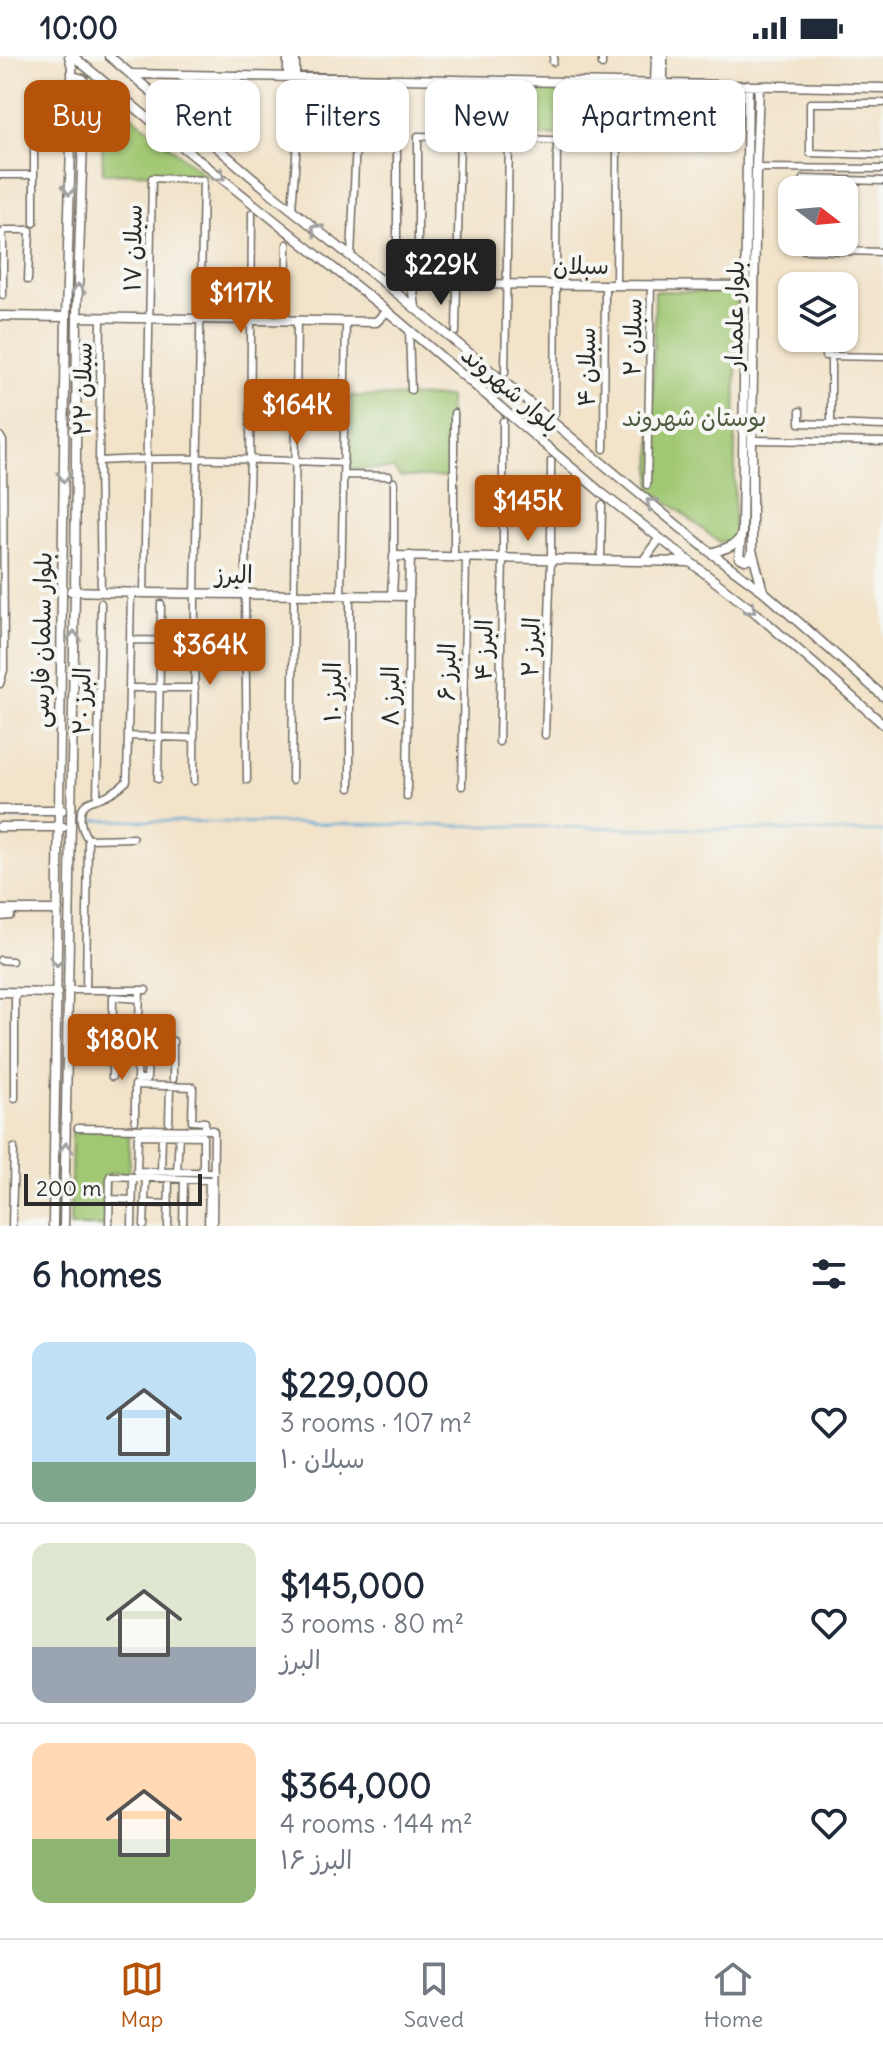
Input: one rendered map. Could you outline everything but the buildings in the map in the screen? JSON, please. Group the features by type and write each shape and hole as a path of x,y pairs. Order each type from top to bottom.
{"main road":[{"name":"بلوار سلمان فارسی","path":"71,56 72,80"},
{"name":"بلوار شهروند","path":"71,56 101,80"},
{"name":"بلوار شهروند","path":"109,56 146,87"},
{"path":"288,56 291,76"},
{"path":"291,76 295,56"},
{"path":"656,56 659,80"},
{"path":"660,80 663,56"},
{"path":"131,74 553,82"},
{"path":"188,80 200,75"},
{"path":"745,85 883,88"},
{"name":"بلوار علمدار","path":"748,85 752,550 763,591"},
{"name":"بلوار علمدار","path":"742,538 749,286 759,86"},
{"name":"بلوار شهروند","path":"130,104 255,210 387,311 659,539 757,614 883,724"},
{"name":"بلوار سلمان فارسی","path":"53,1226 70,152"},
{"name":"بلوار سلمان فارسی","path":"64,1226 77,317 82,152"},
{"name":"بلوار شهروند","path":"222,152 711,553 763,591 883,696"},
{"path":"255,210 269,203 271,193"},
{"path":"277,224 279,209 293,211"},
{"name":"سبلان","path":"379,279 457,284 749,286"},
{"path":"416,309 413,292 418,281"},
{"path":"77,317 376,322 387,311"},
{"path":"0,316 66,317"},
{"path":"520,422 538,431 547,431 547,423 537,410"},
{"path":"570,465 564,447 568,443 584,449"},
{"path":"742,538 739,557 745,560 750,558 752,550"},
{"path":"711,553 742,538"},
{"path":"644,560 659,539"},
{"path":"392,596 394,556 689,562"},
{"path":"409,596 410,556"},
{"name":"البرز","path":"62,591 409,596"},
{"path":"59,780 71,779"},
{"path":"0,810 71,810"},
{"path":"0,827 71,826"},
{"path":"59,855 71,855"},
{"path":"0,910 58,910"},
{"path":"0,992 57,993"}],"street":[{"path":"602,56 602,65"},
{"path":"867,88 868,103"},
{"path":"883,103 810,103 810,153 883,155"},
{"path":"293,211 298,117 357,117 351,257"},
{"path":"418,269 418,136 425,136"},
{"path":"34,152 34,223"},
{"path":"397,152 397,280"},
{"path":"456,332 460,152"},
{"path":"505,373 509,152"},
{"path":"555,413 557,152"},
{"path":"616,285 617,152"},
{"path":"756,168 883,169"},
{"path":"860,169 860,181 883,181"},
{"path":"0,175 34,175"},
{"name":"سبلان ۱۷","path":"144,593 152,178 203,180 201,319"},
{"path":"247,780 245,595 255,210"},
{"path":"3,295 1,234 5,230 30,230 28,280"},
{"path":"286,320 287,244"},
{"path":"858,249 883,252"},
{"name":"سبلان ۴","path":"604,449 605,285"},
{"name":"سبلان ۲","path":"647,485 651,285"},
{"name":"سبلان ۲۲","path":"101,317 101,592"},
{"path":"194,781 201,319"},
{"path":"292,780 297,320"},
{"name":"البرز ۱۰","path":"346,321 345,596 350,788"},
{"path":"409,330 411,390"},
{"path":"831,424 828,356 883,357"},
{"path":"800,411 800,423 883,426"},
{"path":"454,413 454,558"},
{"name":"البرز ۴","path":"499,742 503,421"},
{"path":"859,425 859,442"},
{"path":"0,436 3,441 1,581 4,670 0,684"},
{"path":"752,440 883,442"},
{"path":"99,461 198,458 344,463"},
{"name":"البرز ۲","path":"545,735 551,461"},
{"path":"344,475 392,479 394,556"},
{"path":"601,559 602,505"},
{"name":"البرز ۶","path":"462,786 466,558"},
{"path":"86,990 88,839 83,832 81,811 86,803 120,789 127,781 131,593"},
{"name":"البرز ۸","path":"407,797 409,596"},
{"name":"البرز ۲۰","path":"97,799 101,603"},
{"path":"158,779 161,604"},
{"path":"130,640 195,641"},
{"path":"129,688 195,688"},
{"path":"128,736 194,738"},
{"path":"88,839 133,838"},
{"path":"0,917 11,916"},
{"path":"0,960 12,961"},
{"path":"68,990 143,990 137,1079 147,1079 149,1040"},
{"path":"15,992 15,1098"},
{"path":"112,1077 113,997 140,999"},
{"path":"139,1040 173,1041 169,1122"},
{"path":"138,1060 173,1062"},
{"path":"135,1121 135,1085 171,1082 193,1087 192,1121 205,1122 205,1130"},
{"path":"78,1128 213,1130 211,1226"},
{"path":"203,1172 203,1136 138,1135 137,1171 177,1172 203,1172 214,1172"},
{"path":"177,1172 179,1135"},
{"path":"161,1171 162,1136"},
{"path":"12,1226 14,1148"},
{"path":"109,1226 110,1176 209,1180 211,1226"},
{"path":"132,1226 133,1177"},
{"path":"144,1226 146,1178"},
{"path":"168,1226 169,1179"},
{"path":"183,1226 184,1179"},
{"path":"109,1199 132,1200"},
{"path":"145,1203 169,1204"}],"green space":[{"path":"537,91 553,91 553,135 537,135"},
{"path":"130,114 146,127 146,152 177,152 206,176 139,173 103,174 102,152 130,152"},
{"name":"بوستان شهروند","path":"655,291 737,292 734,535 728,541 719,542 651,489"},
{"path":"351,396 449,397 450,477 400,477 394,469 351,469"},
{"path":"72,1129 129,1130 129,1173 108,1174 106,1226 70,1226"}],"waterway":[{"path":"0,818 48,819"},
{"path":"83,820 883,832"}]}
